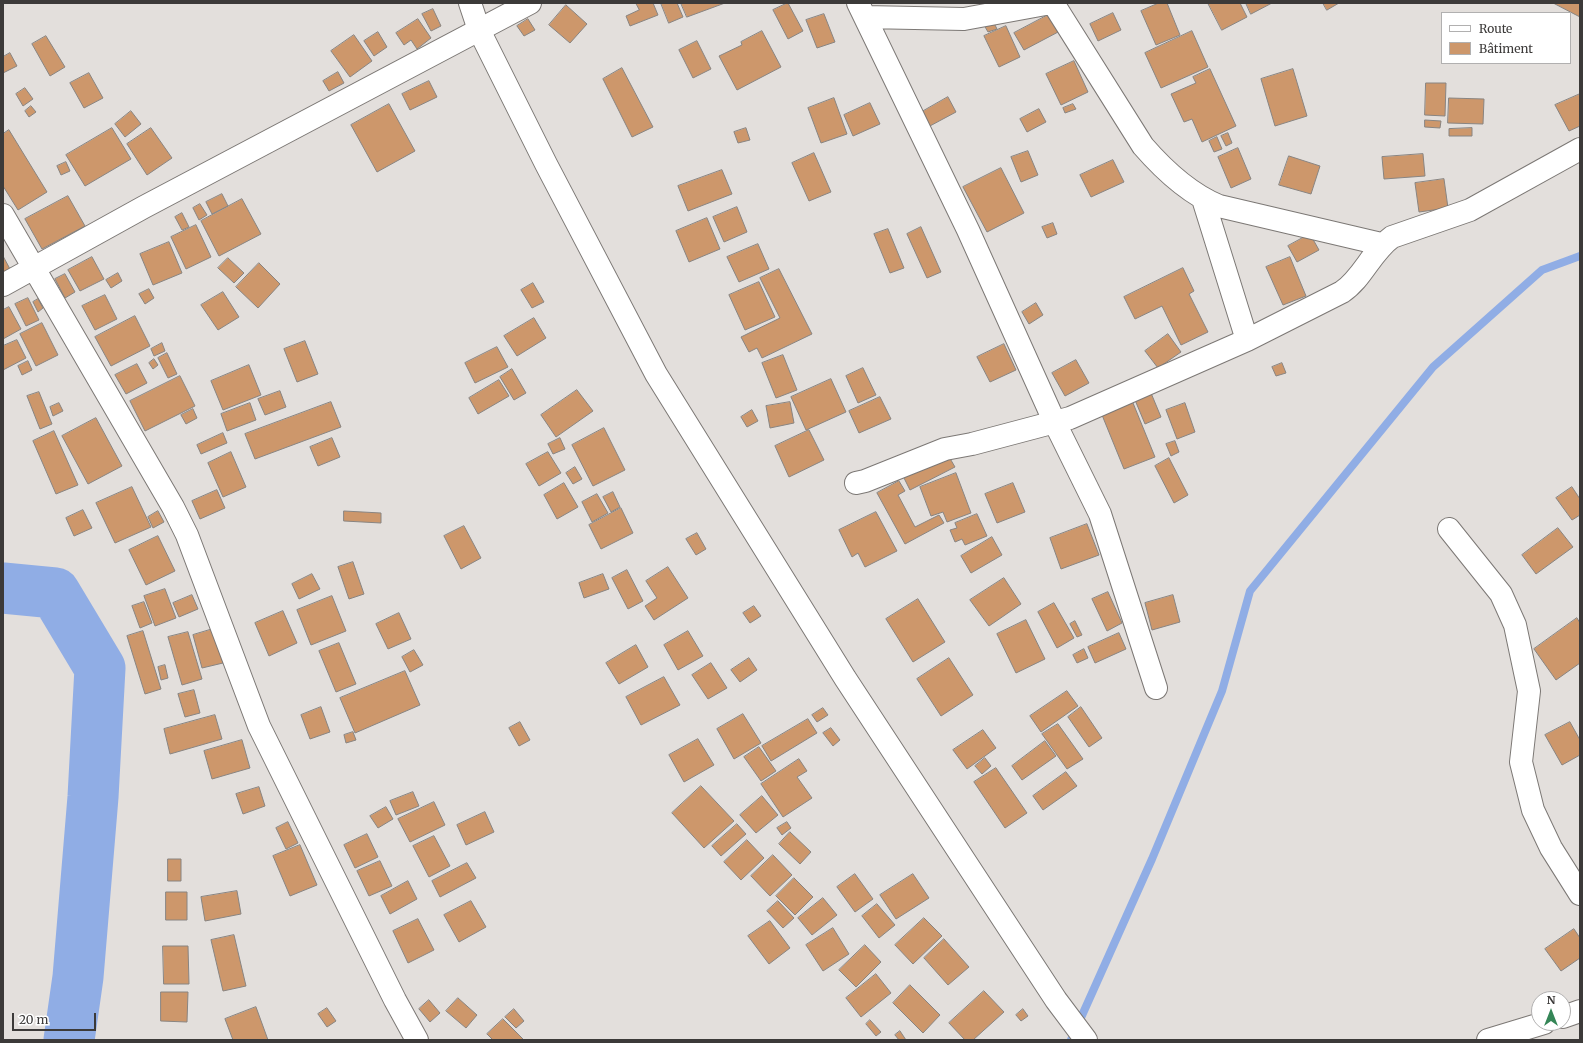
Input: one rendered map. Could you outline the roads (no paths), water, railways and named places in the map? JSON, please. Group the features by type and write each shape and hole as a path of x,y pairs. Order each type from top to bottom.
{"street":[{"path":"470,3 479,30 546,164 656,374 845,678 1056,1000 1086,1040"},
{"path":"3,284 530,3"},
{"path":"862,10 964,19 1052,3 1143,146 1155,159 1203,199 1219,206 1381,244"},
{"path":"862,10 968,230 1055,423 1100,514 1156,688"},
{"path":"856,483 865,481 945,449 972,444 1070,418 1247,340 1342,292 1354,284 1381,244 1392,237 1479,206 1580,149"},
{"path":"1203,199 1247,340"},
{"path":"3,216 173,507 186,535 258,726 394,1000 417,1040"},
{"path":"1449,530 1500,594 1515,625 1529,691 1521,762 1536,816 1551,848 1580,894"},
{"path":"1488,1040 1531,1027"}],"waterway":[{"path":"1071,1040 1152,859 1222,691 1250,591 1433,367 1542,270 1580,256"},
{"path":"3,588 55,593 100,668 93,797 78,977 69,1040"}]}
